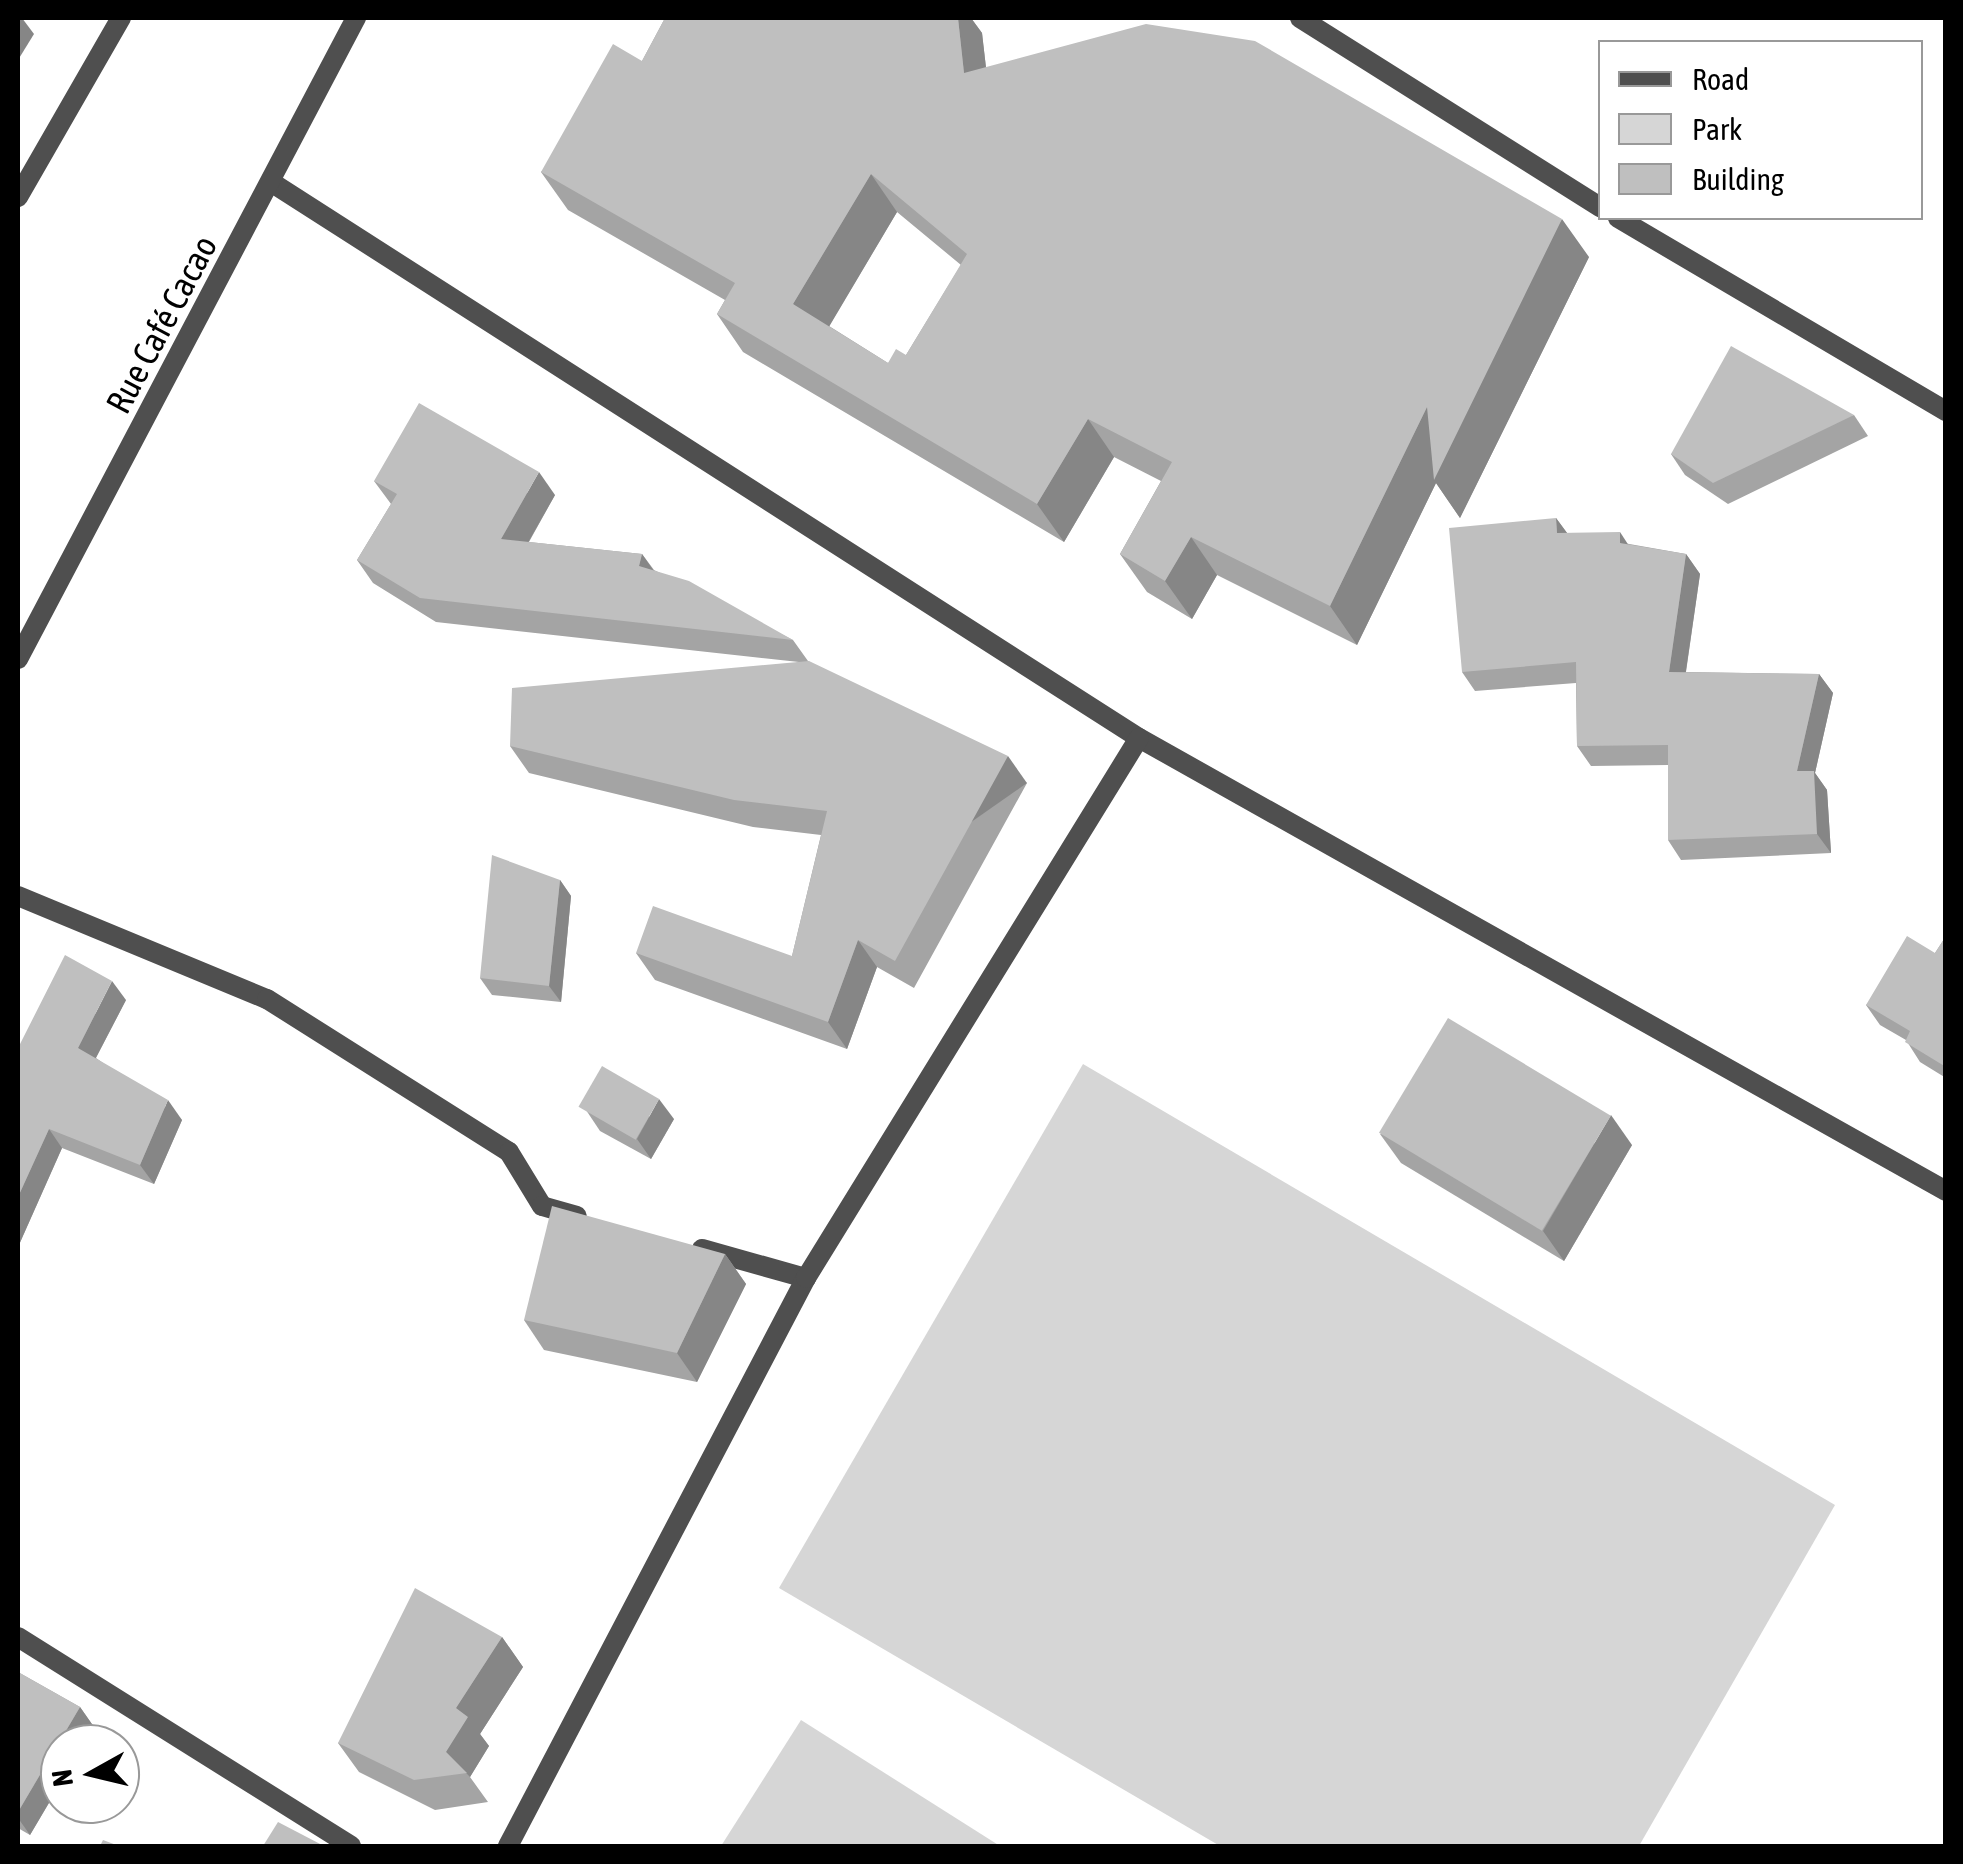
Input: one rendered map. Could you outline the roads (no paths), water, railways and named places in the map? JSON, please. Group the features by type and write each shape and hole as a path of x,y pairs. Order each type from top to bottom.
{"street":[{"path":"18,198 121,18"},
{"name":"Rue Café Cacao","path":"18,659 274,184 356,18"},
{"path":"1300,18 1598,206"},
{"path":"274,184 1139,738 1946,1191"},
{"path":"1621,220 1946,411"},
{"path":"508,1846 806,1278 1139,738"},
{"path":"18,896 268,999 509,1152 542,1206 598,1221"},
{"path":"672,1241 806,1278"},
{"path":"18,1637 351,1846"}]}
